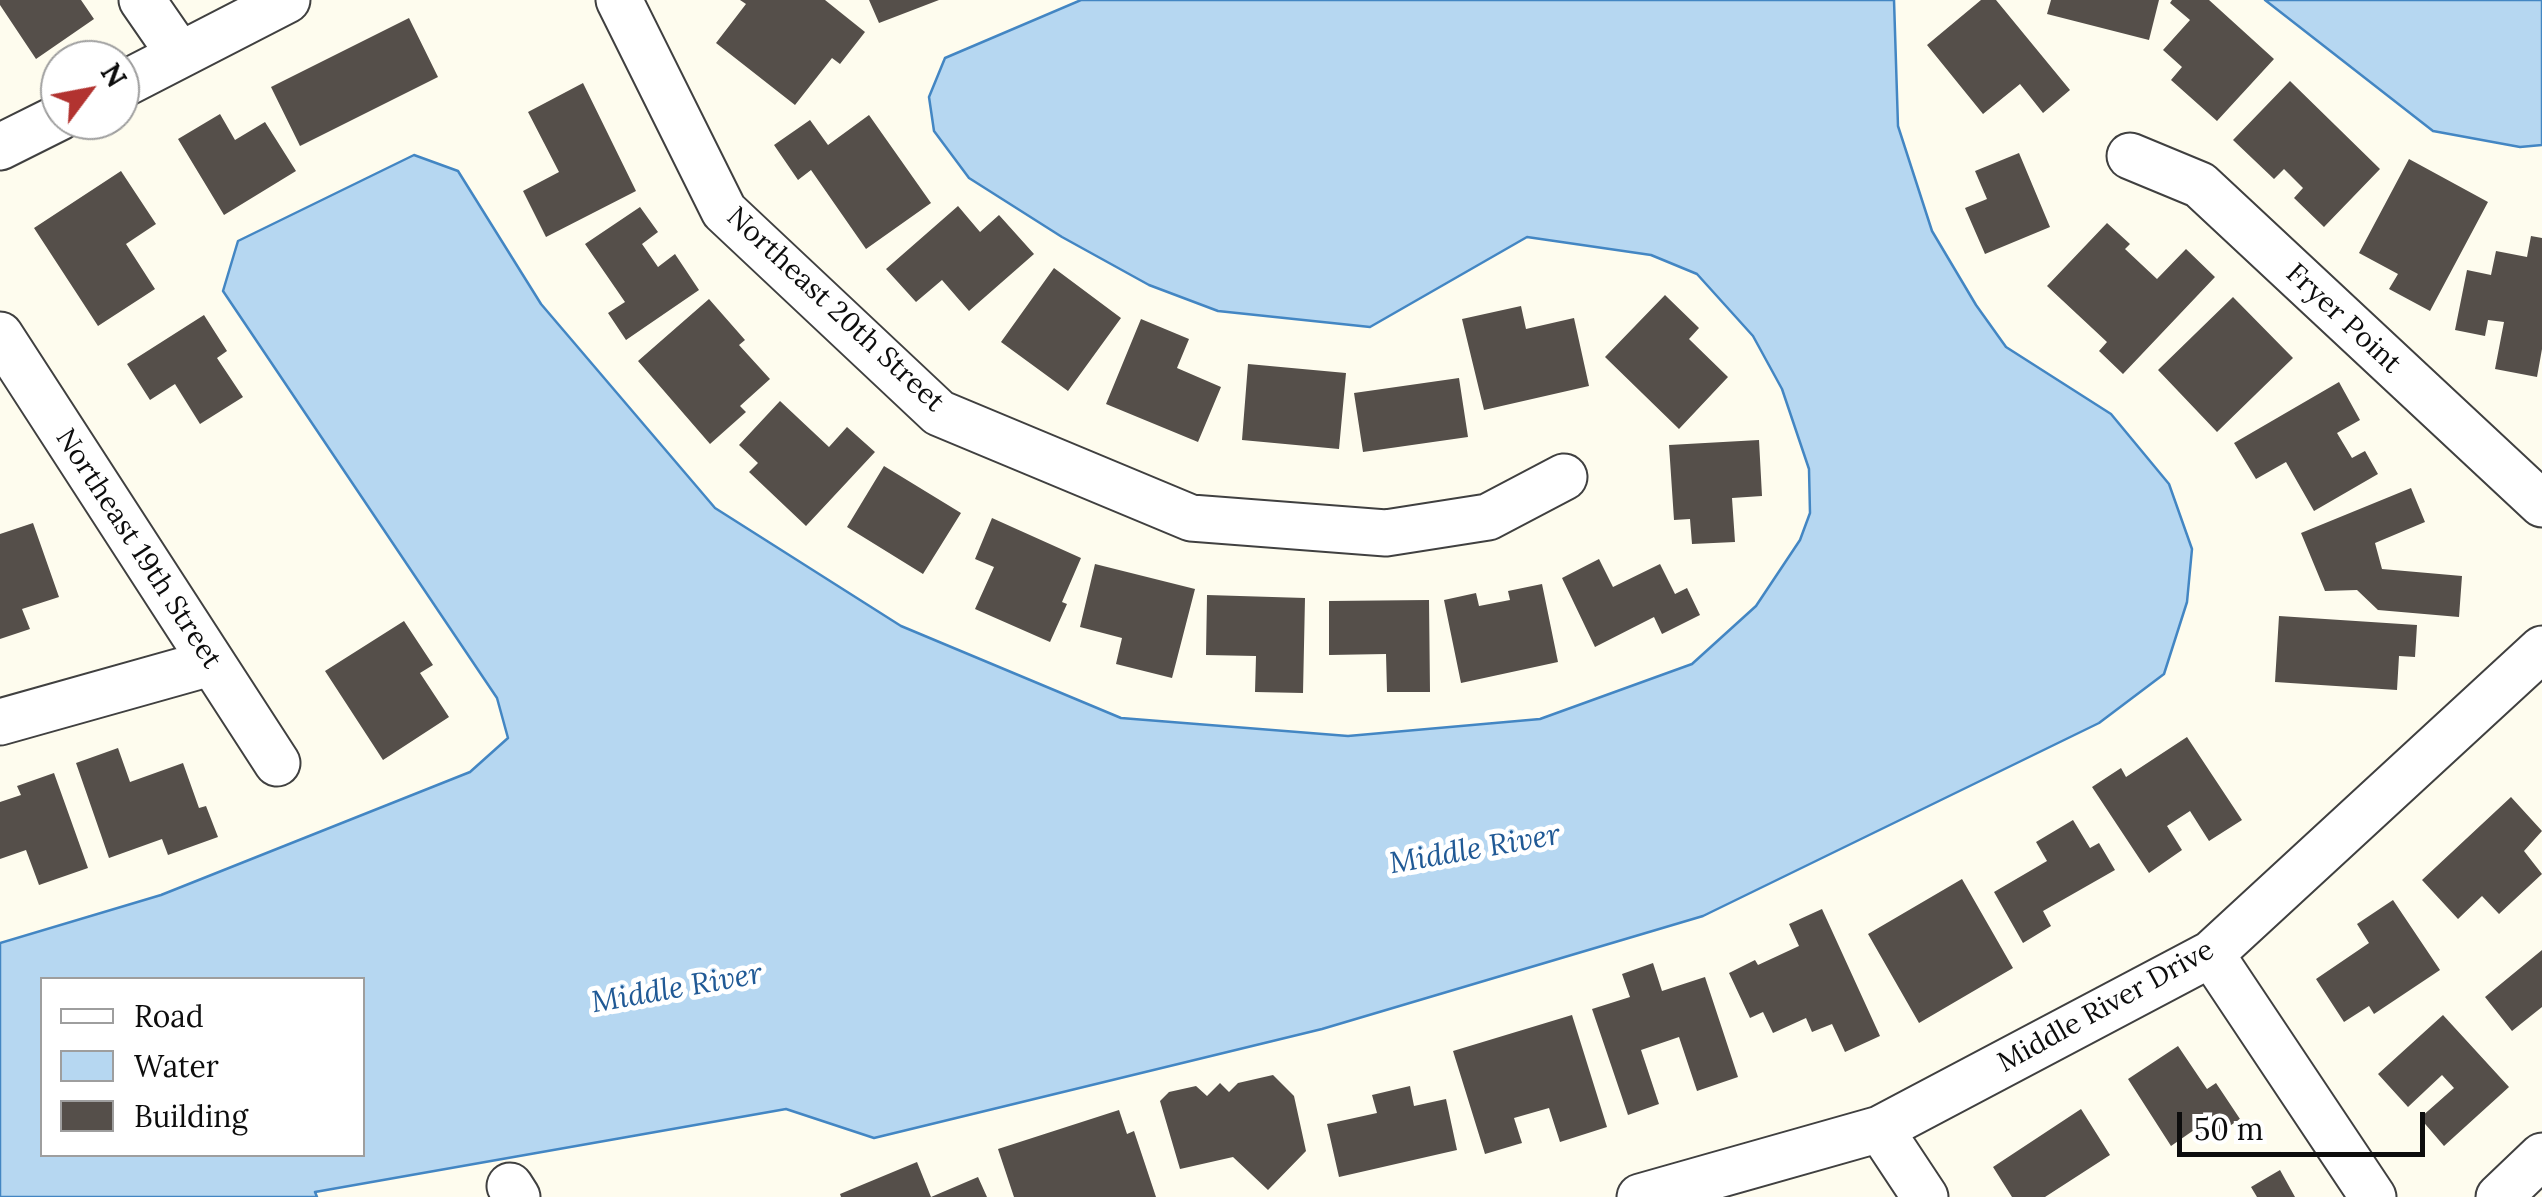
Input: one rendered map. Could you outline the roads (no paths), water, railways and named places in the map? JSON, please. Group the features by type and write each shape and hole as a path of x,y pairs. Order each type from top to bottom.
{"street":[{"path":"142,0 180,55"},
{"path":"140,76 288,0"},
{"name":"Northeast 20th Street","path":"619,0 724,211 939,413 1191,518 1386,533 1488,518 1564,476"},
{"path":"0,147 40,126"},
{"name":"Fryer Point","path":"2130,156 2200,185 2542,504"},
{"name":"Northeast 19th Street","path":"0,334 277,763"},
{"name":"Middle River Drive","path":"1640,1197 1880,1129 2212,954 2542,649"},
{"path":"0,722 210,663"},
{"path":"2212,954 2373,1197"},
{"path":"1880,1129 1925,1197"},
{"path":"2499,1197 2542,1156"}],"water":[{"name":"Middle River","path":"1081,0 1894,0 1898,126 1932,231 2006,347 2111,414 2169,484 2192,549 2187,602 2164,674 2099,723 1703,916 1322,1029 874,1138 786,1109 315,1192 317,1197 0,1197 0,943 161,895 470,772 508,738 497,698 223,291 238,241 414,155 458,171 541,304 715,508 901,626 1121,718 1348,736 1540,719 1692,664 1756,606 1800,540 1810,513 1809,469 1782,389 1753,336 1697,274 1651,255 1527,237 1370,327 1218,311 1149,285 1062,237 969,178 934,131 929,97 945,58"},
{"path":"2265,0 2542,0 2542,145 2520,147 2433,131"}]}
